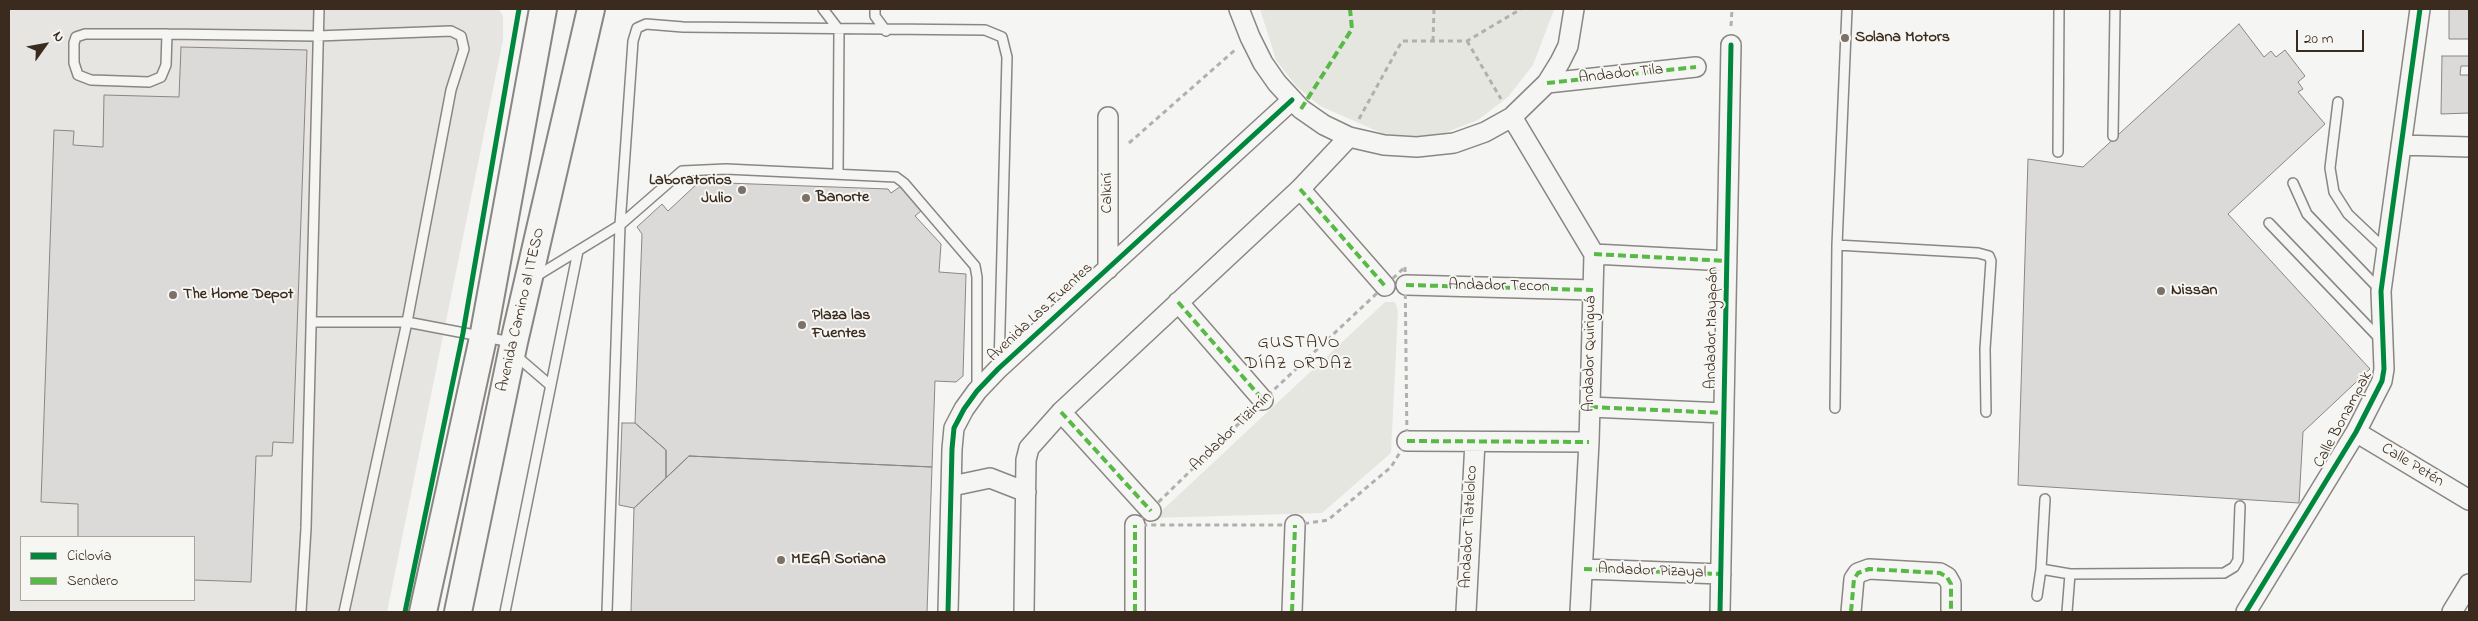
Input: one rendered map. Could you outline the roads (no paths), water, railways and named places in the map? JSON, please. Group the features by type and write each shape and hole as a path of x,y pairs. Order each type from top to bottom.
{"main road":[{"name":"Avenida Camino al ITESO","path":"423,612 482,338 543,9"},
{"name":"Avenida Camino al ITESO","path":"458,612 513,347 591,9"}],"street":[{"path":"1239,9 1263,63 1292,100 1324,125 1349,137 1384,145 1417,147 1454,143 1485,132 1512,117 1547,83 1568,46 1574,9"},
{"name":"Calle Bonampak","path":"2246,612 2356,432 2382,381 2384,369 2381,291 2420,9"},
{"name":"Andador Mayapán","path":"1720,612 1731,45"},
{"name":"Andador Tila","path":"1547,83 1696,67"},
{"name":"Avenida Las Fuentes","path":"948,612 954,428 964,409 977,391 998,369 1292,100"},
{"name":"Calkiní","path":"1108,117 1108,269"},
{"path":"1512,117 1594,254 1727,261"},
{"path":"1024,612 1026,460 1029,448 1061,412 1300,189 1349,137"},
{"path":"2401,145 2469,146"},
{"path":"1300,189 1385,286"},
{"name":"Andador Quiriguá","path":"1580,612 1584,569 1589,442 1594,254"},
{"name":"Andador Tecon","path":"1406,285 1593,290"},
{"path":"1178,302 1263,400"},
{"path":"1590,407 1724,412"},
{"path":"1061,412 1151,511"},
{"name":"Calle Petén","path":"2356,432 2469,500"},
{"path":"1407,441 1589,442"},
{"name":"Andador Tlatelolco","path":"1466,612 1475,442"},
{"path":"952,486 990,478 1026,492"},
{"path":"1292,612 1295,525"},
{"path":"1134,612 1135,526"},
{"name":"Andador Pizayal","path":"1584,569 1721,574"},
{"path":"1851,612 1854,579 1858,573 1869,569 1932,572 1947,577 1952,592 1951,612"},
{"path":"2452,612 2469,584"}],"lane":[{"path":"301,612 306,528 319,9"},
{"path":"823,9 839,30 838,174"},
{"path":"875,9 875,16 886,31"},
{"path":"1835,408 1837,245 1847,9"},
{"path":"2058,152 2059,9"},
{"path":"2113,136 2115,9"},
{"path":"606,612 620,225 633,41 637,28 646,24 683,27 886,31 985,30 1002,37 1006,46 998,369"},
{"path":"167,34 166,66 161,77 149,82 90,80 78,75 74,63 74,43 76,37 85,34 167,34 317,36 451,31 461,36 464,49 451,90 407,322 344,612"},
{"path":"2338,102 2330,168 2334,192 2348,214 2387,251"},
{"path":"528,281 620,225 682,170 726,169 896,177 900,179 975,266 977,277 977,391"},
{"path":"2292,183 2307,214 2381,291"},
{"path":"2268,223 2383,342"},
{"path":"1837,245 1978,253 1989,256 1991,261 1985,349 1986,412"},
{"path":"505,612 578,250"},
{"path":"311,322 407,322 482,338 513,347 550,385"},
{"path":"2036,596 2041,569 2045,499"},
{"path":"2041,569 2070,574 2224,573 2238,560 2240,506"},
{"path":"2068,612 2070,574"}],"place":[{"name":"Solana Motors","path":"1845,38"},
{"name":"Laboratorios Julio","path":"742,190"},
{"name":"Banorte","path":"806,198"},
{"name":"Nissan","path":"2161,291"},
{"name":"The Home Depot","path":"173,295"},
{"name":"Plaza las Fuentes","path":"802,325"},
{"name":"MEGA Soriana","path":"781,560"}],"district":[{"name":"GUSTAVO DÍAZ ORDAZ","path":"1299,354"}]}
